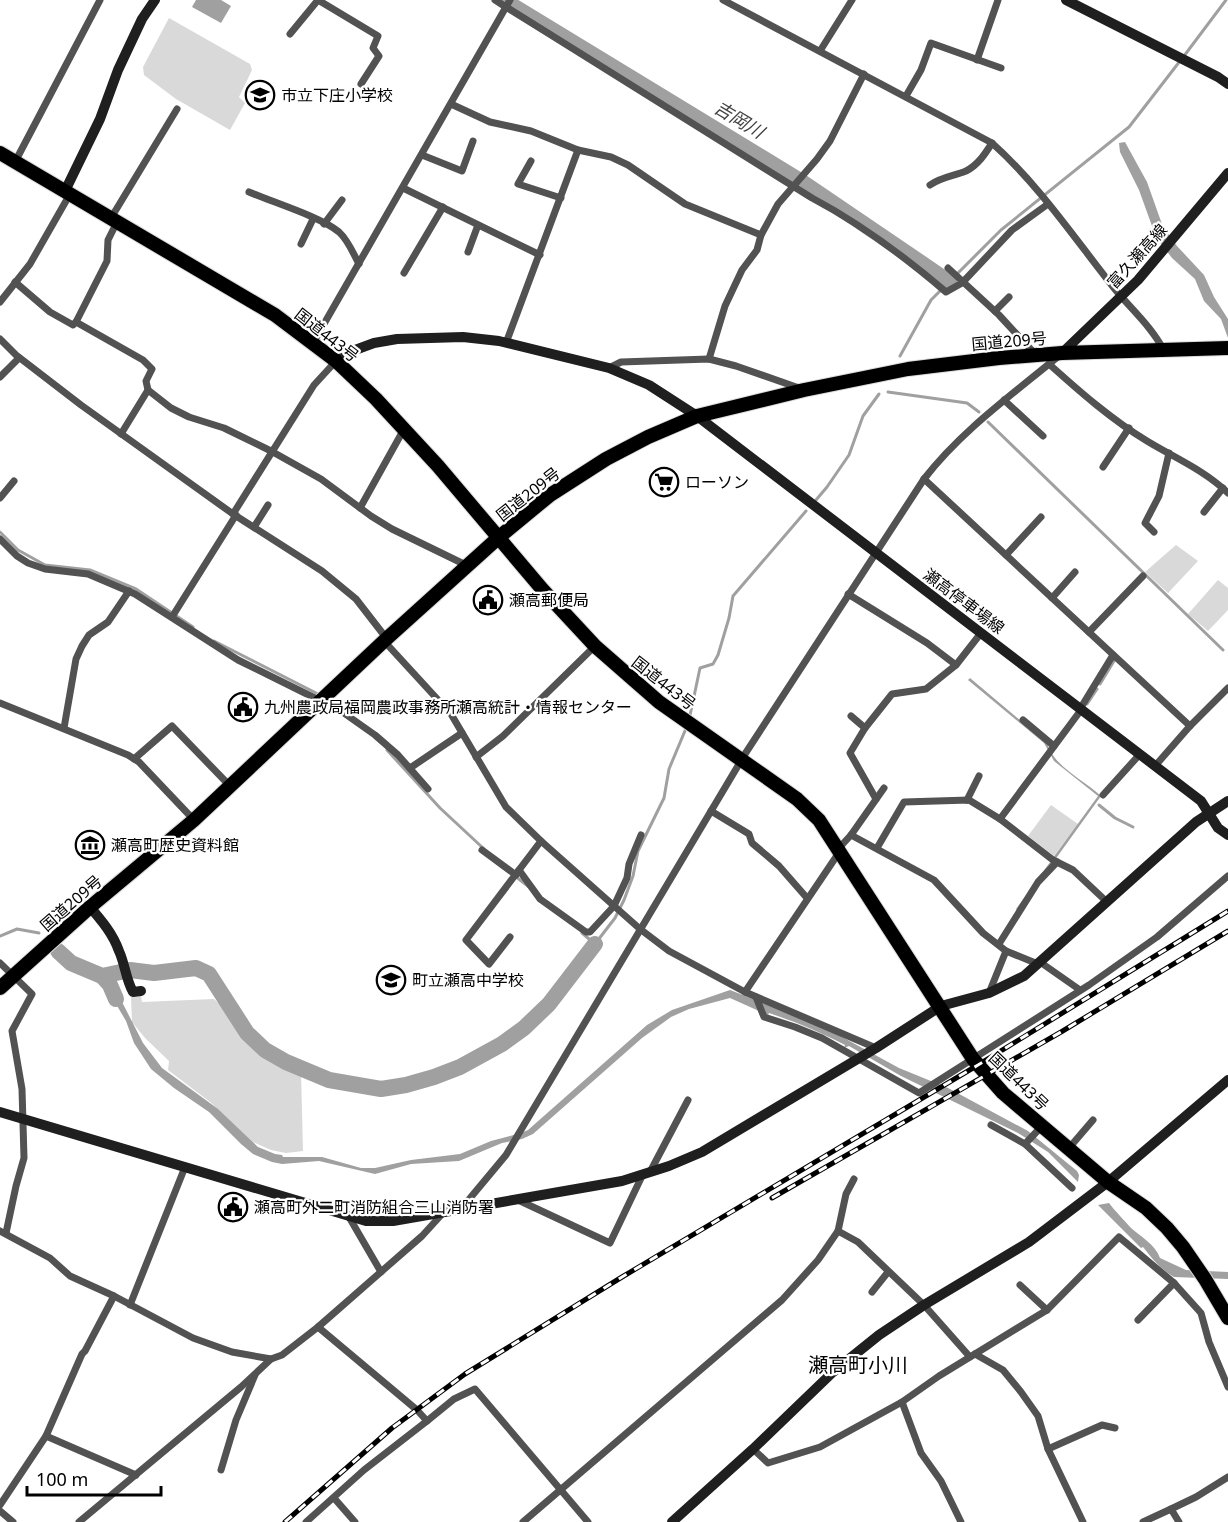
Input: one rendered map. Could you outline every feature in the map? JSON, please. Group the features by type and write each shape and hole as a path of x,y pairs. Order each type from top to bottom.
{"highway":[{"name":"国道443号","path":"0,153 274,315 336,361 404,429 542,590 595,646 628,677 797,799 819,820 941,1006 973,1059 1003,1093 1108,1182 1146,1208 1167,1228 1194,1263 1228,1318"},
{"name":"国道209号","path":"0,988 90,907 195,820 385,640 498,538 550,495 606,459 648,437 697,416 804,390 908,369 1062,353 1228,348"}],"street":[{"path":"15,162 100,0"},
{"path":"0,302 30,264 67,192 100,119 118,70 142,19 155,0"},
{"path":"290,34 318,0 378,36 374,48 379,56 361,84"},
{"path":"495,0 508,3 888,245 946,292 962,283 1012,230 1048,204"},
{"path":"723,0 992,143 1012,161 1048,204 1158,340 1164,351"},
{"path":"820,51 852,0"},
{"path":"977,60 998,0"},
{"path":"1066,0 1228,84"},
{"path":"313,343 508,3"},
{"path":"906,96 921,70 931,43 1001,68"},
{"path":"709,359 725,306 742,270 757,250 761,235 778,204 818,159 830,141 864,74"},
{"path":"451,104 490,122 531,131 579,150 611,157 628,165 685,204 761,235"},
{"path":"15,282 50,312 73,325 76,322 107,261 108,240 114,220 177,109"},
{"path":"422,154 462,171 473,141"},
{"path":"930,185 937,180 967,170 982,159 992,143"},
{"path":"506,343 579,150"},
{"path":"531,161 518,184 561,198"},
{"name":"富久瀬高線","path":"1062,353 1121,297 1228,174"},
{"path":"403,188 540,255"},
{"path":"249,192 324,224 339,233 351,248 359,264"},
{"path":"324,224 342,200"},
{"path":"404,273 443,207"},
{"path":"301,244 313,219"},
{"path":"468,252 478,225"},
{"path":"948,268 995,311 1036,355"},
{"path":"995,311 1009,297"},
{"path":"76,322 143,360 152,369 146,381 148,390 157,399 180,412 224,428 271,451 321,479 392,529 468,566"},
{"name":"瀬高停車場線","path":"336,361 374,343 397,339 463,337 506,343 609,368 649,385 697,416 1201,801 1218,828 1228,835"},
{"path":"0,339 19,358 121,434 234,515 322,571 356,599 385,640 451,714 506,807 640,930 669,951 745,992 876,1048"},
{"path":"461,1209 506,1155 742,760 924,479 943,454 1062,353"},
{"path":"0,377 19,358"},
{"path":"609,368 621,362 709,359 804,390"},
{"path":"172,617 271,451 314,385 336,361"},
{"path":"1049,364 1082,394 1145,440 1198,469 1226,491 1204,513"},
{"path":"121,434 148,390"},
{"path":"1004,400 1043,436"},
{"path":"1103,466 1129,428"},
{"path":"360,508 404,429"},
{"path":"1154,532 1145,523 1159,496 1169,453"},
{"path":"924,479 1190,726"},
{"path":"0,498 14,481"},
{"path":"254,527 268,505"},
{"path":"1006,555 1041,517"},
{"path":"0,539 17,556 45,569 88,574 129,591 238,660 341,711 375,735 410,768 428,789"},
{"path":"1052,598 1076,572"},
{"path":"1089,632 1143,576"},
{"path":"64,728 76,659 82,646 89,635 108,622 129,591"},
{"path":"848,594 956,665"},
{"path":"876,799 850,753 865,728 892,694 926,689 956,665 981,633"},
{"path":"476,757 502,736 595,646"},
{"path":"1000,819 1081,709 1113,655"},
{"path":"1155,766 1228,688"},
{"path":"0,703 134,759 195,820"},
{"path":"851,716 865,728"},
{"path":"1023,720 1054,746"},
{"path":"134,759 172,726 230,786"},
{"path":"410,768 462,733"},
{"path":"1103,795 1140,754"},
{"path":"967,800 979,776"},
{"path":"745,992 839,849 884,788"},
{"path":"877,848 904,802 967,800 1000,819 1057,862 1080,876 1107,902"},
{"path":"0,1112 366,1221 393,1221 622,1181 702,1152 858,1059 941,1006 989,994 1024,976 1210,812 1228,801"},
{"path":"711,811 749,834 752,843 779,866 807,898"},
{"path":"483,850 518,872 540,899 586,932 590,932 601,923 614,906 627,878 629,864 641,835"},
{"path":"851,835 934,880 983,933 1006,951 1039,963 1080,990"},
{"path":"510,937 489,964 466,940 541,841"},
{"path":"999,944 1038,882 1057,862"},
{"path":"756,997 764,1017 822,1038 919,1093 1080,990 1157,937 1228,876"},
{"path":"90,907 112,934 133,992 141,992"},
{"path":"989,994 1006,951"},
{"path":"0,963 32,994 12,1031 22,1089 24,1158 3,1232 50,1258 70,1276 211,1345 232,1352 271,1359"},
{"path":"672,1522 753,1449 833,1372 879,1335 1029,1242 1108,1182 1228,1080"},
{"path":"517,1199 610,1243 688,1100"},
{"path":"1069,1148 1093,1120"},
{"path":"991,1125 1025,1144 1072,1188"},
{"path":"1025,1144 1042,1126"},
{"path":"130,1305 185,1167"},
{"path":"523,1522 782,1300 818,1260 838,1231 846,1194 854,1179"},
{"path":"79,1522 271,1359 282,1355 318,1327 422,1236 443,1213"},
{"path":"349,1217 381,1272"},
{"path":"838,1231 858,1242 924,1305 972,1356 1003,1370 1038,1416 1048,1449 1083,1522"},
{"path":"753,1449 768,1463 820,1447 902,1402 939,1376 1047,1310 1119,1237 1174,1283 1201,1313 1209,1342 1228,1387"},
{"path":"872,1292 888,1272"},
{"path":"1138,1320 1174,1283"},
{"path":"1020,1285 1047,1310"},
{"path":"0,1504 46,1436 82,1354 114,1296"},
{"path":"318,1327 422,1414 427,1421"},
{"path":"221,1470 236,1420 256,1373"},
{"path":"306,1522 364,1470 454,1399 475,1389 588,1522"},
{"path":"902,1402 921,1453 941,1481 961,1522"},
{"path":"1048,1449 1102,1425 1114,1428"},
{"path":"46,1436 136,1474"},
{"path":"1143,1522 1196,1497 1228,1477"},
{"path":"334,1498 355,1522"},
{"path":"1171,1509 1179,1522"},
{"path":"0,1511 13,1522"}],"shaded area":[{"path":"196,0 221,0 231,6 221,23 192,7"},
{"path":"169,18 250,64 252,70 239,97 245,103 230,130 176,99 144,75 143,67"},
{"path":"1125,142 1147,182 1163,227 1204,275 1228,319 1228,338 1221,319 1204,301 1195,279 1172,258 1156,237 1139,190 1120,152 1119,143"},
{"path":"1176,545 1198,561 1168,593 1145,572"},
{"path":"1218,580 1228,588 1228,610 1208,631 1188,614"},
{"path":"970,678 1047,743 1051,752 1063,766 1101,796 1018,911 1016,909 1098,796 1054,761 1044,743 968,680"},
{"path":"1051,805 1078,824 1054,856 1028,836"},
{"path":"107,977 143,1043 162,1068 218,1109 258,1147 283,1157 322,1157 361,1168 375,1168 411,1160 460,1154 491,1141 521,1133 528,1130 647,1025 672,1010 730,990 822,1026 899,1068 948,1088 1028,1131 1077,1171 1078,1182 1048,1152 1018,1133 901,1076 849,1046 844,1048 845,1045 817,1032 769,1013 768,1015 730,998 689,1009 671,1017 642,1038 533,1134 522,1139 502,1143 459,1161 411,1164 375,1174 319,1161 282,1164 272,1162 253,1154 209,1112 151,1069 134,1043 126,1021 103,982"},
{"path":"141,996 142,1002 214,999 251,1043 301,1071 303,1151 286,1153 271,1150 253,1142 210,1102 168,1070 169,1061 132,1022 131,997"},
{"path":"1109,1203 1131,1228 1151,1245 1160,1258 1186,1270 1228,1272 1228,1279 1174,1277 1169,1274 1098,1205"}],"waterway":[{"name":"吉岡川","path":"503,0 802,182 949,282"},
{"path":"1184,56 1226,0"},
{"path":"900,356 931,300 1001,230 1129,127 1180,61"},
{"path":"888,392 967,403 979,412"},
{"path":"816,500 849,455 863,416 879,394"},
{"path":"988,422 1223,650"},
{"path":"689,720 700,668 713,664 718,655 733,596 806,511"},
{"path":"0,532 18,550 45,565 90,570 136,589 193,627"},
{"path":"214,641 320,695"},
{"path":"1100,684 1114,661"},
{"path":"1087,704 1097,689"},
{"path":"582,933 595,944 615,918 633,876 638,851 664,798 669,769 687,726"},
{"path":"387,750 440,808 483,848"},
{"path":"1099,805 1115,818 1133,827"},
{"path":"515,876 529,887"},
{"path":"0,936 17,929 39,933"},
{"path":"58,951 71,963 102,976 130,970 154,973 196,968 209,974 247,1033 265,1050 286,1062 329,1080 381,1089 434,1077 460,1067 502,1044 524,1028 549,1004 595,944"},
{"path":"102,976 110,985 116,999"}],"railway":[{"path":"285,1522 392,1428 465,1374 622,1277 978,1065 1228,911"},
{"path":"772,1198 1061,1032 1228,931"}],"place":[{"name":"市立下庄小学校","path":"260,95"},
{"name":"ローソン","path":"664,482"},
{"name":"瀬高郵便局","path":"488,600"},
{"name":"九州農政局福岡農政事務所瀬高統計・情報センター","path":"243,707"},
{"name":"瀬高町歴史資料館","path":"90,845"},
{"name":"町立瀬高中学校","path":"391,980"},
{"name":"瀬高町外二町消防組合三山消防署","path":"233,1207"}],"district":[{"name":"瀬高町小川","path":"858,1365"}]}
